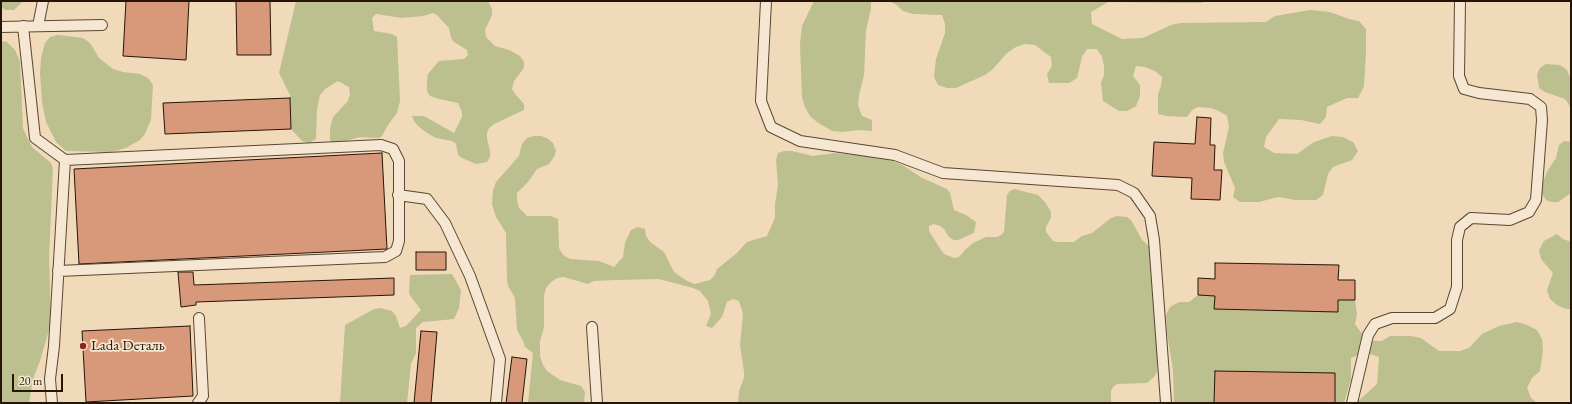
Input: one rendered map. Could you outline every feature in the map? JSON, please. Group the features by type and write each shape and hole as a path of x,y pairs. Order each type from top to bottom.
{"lane":[{"path":"38,26 43,1"},
{"path":"766,1 761,101 771,127 800,141 895,155 943,173 1118,185 1134,193 1150,216 1154,240 1166,403"},
{"path":"1352,403 1368,336 1375,324 1392,318 1435,318 1450,309 1457,287 1457,240 1460,227 1471,218 1510,220 1529,212 1536,200 1542,120 1541,107 1530,99 1479,93 1464,89 1458,76 1460,1"},
{"path":"23,26 35,138 65,160 382,145 393,149 399,161 399,241 396,251 385,257 58,271"},
{"path":"1,27 102,26"},
{"path":"52,403 50,379 54,346 65,160"},
{"path":"398,195 427,199 445,223 470,276 500,359 496,403"},
{"path":"198,403 203,396 199,318"},
{"path":"592,327 597,403"}],"green space":[{"path":"1,1 23,1 14,10 5,10 1,7"},
{"path":"296,1 488,1 492,9 492,15 485,30 486,37 495,46 509,50 520,56 524,62 524,68 514,81 512,89 524,104 524,110 494,124 489,128 487,139 490,157 487,162 476,164 462,158 458,155 456,144 452,141 436,138 427,133 418,126 412,116 424,116 454,133 462,117 462,112 458,103 430,96 427,91 427,80 428,74 439,61 464,59 468,55 467,50 454,42 451,38 449,28 437,15 433,13 423,16 402,18 376,14 372,18 374,31 392,34 397,37 400,101 397,113 382,136 379,138 360,137 333,143 330,140 330,129 333,117 348,101 350,94 349,87 338,81 325,89 320,95 317,109 316,139 309,143 302,141 291,129 290,95 279,73"},
{"path":"814,1 871,1 871,9 866,30 864,75 858,105 862,116 872,120 872,131 832,131 810,116 805,107 802,98 800,44 802,26"},
{"path":"889,1 1206,1 1201,3 1108,2 1091,12 1092,24 1122,39 1143,38 1171,25 1181,23 1266,22 1275,16 1310,10 1330,12 1359,21 1366,29 1366,53 1364,86 1358,98 1347,98 1327,107 1326,117 1320,124 1301,120 1279,119 1266,137 1264,147 1274,153 1297,154 1314,142 1332,136 1343,137 1353,142 1358,151 1352,160 1333,167 1328,174 1323,195 1316,200 1296,200 1278,197 1259,202 1240,202 1233,197 1235,188 1224,162 1223,153 1229,127 1227,116 1211,108 1198,107 1192,110 1187,117 1158,114 1158,94 1162,77 1155,71 1145,67 1136,66 1133,76 1140,85 1140,96 1136,106 1127,111 1119,111 1103,101 1101,83 1104,75 1104,66 1102,57 1097,49 1087,49 1082,57 1077,78 1069,83 1049,83 1047,74 1052,66 1051,57 1035,45 1025,44 1016,47 1007,53 993,69 985,75 956,88 947,88 938,85 934,77 936,59 945,33 945,24 942,15 913,14 903,11 897,5"},
{"path":"58,35 83,38 90,43 99,58 113,69 140,74 148,78 153,85 151,120 145,134 140,140 126,148 111,152 66,151 56,142 46,122 42,102 40,73 41,58 45,43 50,37"},
{"path":"1,41 7,42 15,50 20,62 23,128 32,147 51,163 53,168 49,257 51,323 33,379 29,403 1,403"},
{"path":"1546,64 1560,65 1567,70 1571,80 1571,108 1565,99 1545,92 1539,88 1537,74 1540,68"},
{"path":"534,136 547,138 553,143 556,151 549,164 537,169 528,182 517,193 517,200 519,208 527,216 551,216 558,219 559,248 563,255 570,259 599,261 614,267 623,257 625,243 631,230 638,227 645,229 646,236 650,242 664,252 674,272 687,281 695,284 710,280 715,275 717,269 737,253 747,242 767,236 775,218 775,204 778,185 776,160 778,153 784,151 792,151 813,156 835,153 866,156 893,161 904,166 922,178 947,189 950,193 954,210 966,215 976,222 974,233 958,240 953,240 949,237 940,226 934,224 929,226 929,231 944,254 954,258 959,257 973,243 986,237 997,237 1004,232 1007,195 1014,189 1038,195 1045,202 1051,212 1051,218 1046,227 1046,232 1053,241 1074,242 1082,236 1092,233 1111,218 1117,216 1127,217 1131,220 1142,240 1150,247 1157,341 1157,371 1155,376 1147,383 1117,384 1111,391 1111,403 738,403 739,391 744,378 740,345 743,314 739,301 733,299 727,302 722,317 712,328 706,326 711,314 708,301 700,291 693,288 659,279 594,281 588,284 564,277 557,278 546,288 544,296 544,327 540,341 540,356 547,371 560,380 581,386 585,392 584,403 528,403 533,353 525,347 517,330 515,298 508,286 507,280 506,233 496,217 492,204 493,190 496,182 519,156 522,144 527,138"},
{"path":"1564,141 1571,142 1571,193 1558,202 1552,202 1546,200 1542,194 1543,182 1548,170 1556,158 1559,145"},
{"path":"1557,234 1563,239 1571,242 1571,309 1566,309 1557,305 1550,299 1547,290 1553,273 1541,259 1539,250 1544,241"},
{"path":"452,274 461,290 459,308 454,319 423,322 416,328 416,353 411,364 407,403 340,403 345,325 374,309 380,308 392,311 396,316 400,328 406,326 421,310 409,294 410,275"},
{"path":"1198,295 1215,296 1215,309 1337,312 1338,300 1355,300 1357,314 1355,324 1363,335 1371,341 1382,341 1390,336 1411,336 1421,338 1439,351 1460,351 1469,348 1482,334 1499,326 1517,322 1527,325 1537,330 1542,339 1543,350 1540,371 1532,378 1527,388 1531,398 1537,403 1356,403 1377,384 1379,357 1370,354 1360,354 1351,358 1351,379 1344,403 1174,403 1173,370 1167,333 1166,315 1170,307 1179,302 1189,302"}],"building":[{"path":"126,1 189,1 186,60 123,56"},
{"path":"236,1 270,1 271,55 237,55"},
{"path":"290,98 291,129 165,134 163,103"},
{"path":"1197,117 1211,118 1210,145 1215,145 1214,170 1222,170 1220,200 1191,199 1192,178 1152,176 1154,142 1195,144"},
{"path":"382,153 387,249 79,264 74,169"},
{"path":"416,252 446,252 446,270 416,270"},
{"path":"1215,263 1339,265 1338,280 1355,280 1355,300 1338,300 1338,312 1214,309 1215,296 1198,295 1198,278 1215,279"},
{"path":"178,272 193,272 194,285 394,278 394,295 196,302 196,305 181,307"},
{"path":"190,326 193,396 86,402 82,331"},
{"path":"421,331 437,332 431,403 414,403"},
{"path":"512,357 527,359 522,403 506,403"},
{"path":"1215,371 1335,373 1335,403 1214,403"}],"place":[{"name":"Lada Dеталь","path":"83,346"}]}
